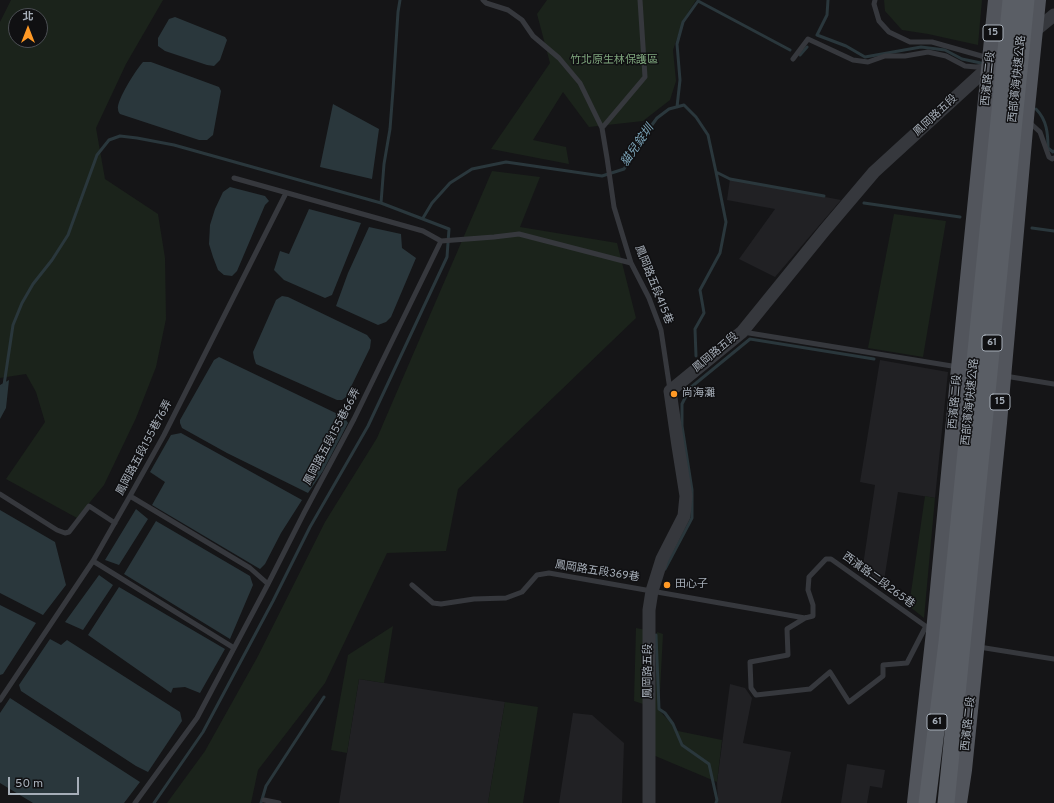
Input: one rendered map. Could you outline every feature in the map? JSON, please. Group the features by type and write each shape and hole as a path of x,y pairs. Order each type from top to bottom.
{"highway":[{"name":"西部濱海快速公路","path":"946,803 949,638 1010,0"},
{"name":"西部濱海快速公路","path":"927,803 1028,36 1026,0"}],"main road":[{"name":"西濱路二段","path":"960,803 964,770 949,638 959,368 996,0"},
{"name":"西濱路二段","path":"915,803 949,638 999,423 1002,375 1026,118 1028,36 1038,0"}],"street":[{"name":"鳳岡路五段","path":"648,803 649,610 652,591 662,559 684,516 686,496 670,392 742,332 874,172 1006,52 1054,15"}],"lane":[{"name":"鳳岡路五段415巷","path":"483,0 486,3 508,10 522,20 532,36 559,58 580,83 602,128 614,207 631,263 649,298 661,330 670,392"},
{"path":"602,128 645,77 640,0"},
{"path":"793,59 808,39 853,60 868,62 885,56 905,56 928,52 946,56 965,66 990,66 985,57 932,42 910,42 889,32 879,21 874,4 875,0"},
{"path":"1026,118 1040,132 1049,157 1052,159 1054,158"},
{"path":"234,178 423,231 441,241 519,234 631,263"},
{"name":"鳳岡路五段155巷76弄","path":"0,700 93,561 115,523 164,435 286,193"},
{"name":"鳳岡路五段155巷66弄","path":"136,803 197,718 354,419 441,241"},
{"path":"742,332 959,368"},
{"path":"1002,375 1054,384"},
{"path":"0,494 64,533 68,532 89,506 115,523"},
{"path":"130,496 250,568 268,584"},
{"name":"西濱路二段265巷","path":"805,618 813,616 813,605 808,590 809,577 826,559 831,559 949,638"},
{"path":"93,561 234,648"},
{"name":"鳳岡路五段369巷","path":"412,585 433,603 441,604 474,599 506,598 522,592 537,575 549,574 652,591"},
{"path":"652,591 805,618"},
{"path":"805,618 787,629 788,655 750,662 751,688 756,695 810,689 830,672 849,702 883,676 883,665 906,662 949,638 1054,660"},
{"path":"264,800 279,803"}],"shaded area":[{"path":"175,17 225,37 227,40 220,60 214,66 165,51 158,46 158,38 169,19"},
{"path":"143,62 151,62 219,87 221,91 213,135 207,140 199,140 120,114 118,105 123,92"},
{"path":"333,104 379,129 372,179 320,167"},
{"path":"730,179 841,200 775,277 739,259 775,209 727,200"},
{"path":"230,187 265,196 269,201 265,205 237,271 232,276 224,275 218,270 209,244 210,225 215,209 223,192"},
{"path":"309,209 361,223 332,295 325,298 284,280 274,270 280,251 289,254"},
{"path":"369,227 401,234 402,248 416,258 391,317 386,322 378,325 336,306 348,273"},
{"path":"282,296 288,297 367,335 371,340 370,348 346,397 342,400 337,400 256,364 253,352 276,300"},
{"path":"219,357 344,417 348,423 323,471 308,493 227,453 182,428 180,420 214,360"},
{"path":"880,360 948,372 935,498 898,492 883,587 862,572 875,485 860,482"},
{"path":"9,380 6,408 0,419 0,385"},
{"path":"181,433 302,500 281,533 265,564 260,569 152,505 165,482 150,472 171,435"},
{"path":"136,509 148,519 119,565 105,560"},
{"path":"0,510 55,542 66,585 43,615 0,593"},
{"path":"156,521 250,576 253,585 230,639 124,574"},
{"path":"99,575 113,585 83,630 65,622"},
{"path":"119,587 225,649 200,693 185,687 173,688 171,693 88,635"},
{"path":"0,605 36,623 3,674 0,675"},
{"path":"50,639 61,645 67,640 180,712 182,721 148,772 136,766 21,691 19,685"},
{"path":"359,679 505,702 488,803 339,803"},
{"path":"730,684 745,688 752,698 743,743 791,752 781,803 718,803 717,782"},
{"path":"10,698 140,782 124,803 33,803 0,783 0,713"},
{"path":"573,713 592,715 624,743 622,803 559,803"},
{"path":"847,764 885,770 882,788 870,786 867,803 841,803"}],"green space":[{"path":"11,0 163,0 126,64 96,128 105,179 158,214 165,258 166,319 156,367 136,418 104,485 77,518 6,479 45,422 36,392 26,374 0,378 0,22"},
{"name":"竹北原生林保護區","path":"547,0 696,0 684,19 673,50 676,81 670,100 643,121 589,127 563,92 533,140 566,147 569,164 491,149 550,63 537,14"},
{"path":"884,0 982,0 978,45 902,30 885,11"},
{"path":"492,171 540,177 520,227 617,243 636,318 458,489 446,551 387,553 325,683 258,770 251,803 167,803 205,751 258,656 325,522 377,438"},
{"path":"894,214 946,221 923,357 868,348"},
{"path":"925,496 935,498 924,618 909,606"},
{"path":"393,626 384,683 359,679 347,753 331,750 348,655"},
{"path":"636,628 646,630 646,705 634,701"},
{"path":"657,632 663,634 659,710 678,731 722,740 717,782 653,755"},
{"path":"505,702 538,707 523,803 488,803"}],"waterway":[{"path":"381,203 384,164 390,129 400,0"},
{"path":"828,0 827,15 817,35 846,46 865,57 921,47 945,50 962,59 981,63"},
{"path":"677,107 680,80 677,44 683,22 698,1 790,50"},
{"path":"800,55 807,47"},
{"name":"貓兒錠圳","path":"423,218 432,203 450,183 472,169 506,162 602,176 624,169 657,118 669,109 684,105 696,117 708,135 716,172 730,179 824,196"},
{"path":"1036,109 1045,122 1048,148 1053,152 1054,151"},
{"path":"4,385 13,325 22,303 33,284 52,260 68,235 97,155 109,140 120,136 174,145 381,203 449,229 447,257 368,426 310,527 273,601 203,732 154,803"},
{"path":"696,356 695,329 704,313 700,290 720,253 726,222 716,172"},
{"name":"貓兒錠圳","path":"864,203 960,217"},
{"name":"貓兒錠圳","path":"1032,228 1054,231"},
{"path":"665,569 692,518 692,490 682,426 682,404 690,388 750,339 874,359"},
{"path":"656,635 659,709 665,713 673,724 682,745 709,764 717,800 716,803"},
{"path":"261,803 266,786 324,697"}],"place":[{"name":"尚海灘","path":"674,394"},
{"name":"田心子","path":"667,585"}]}
